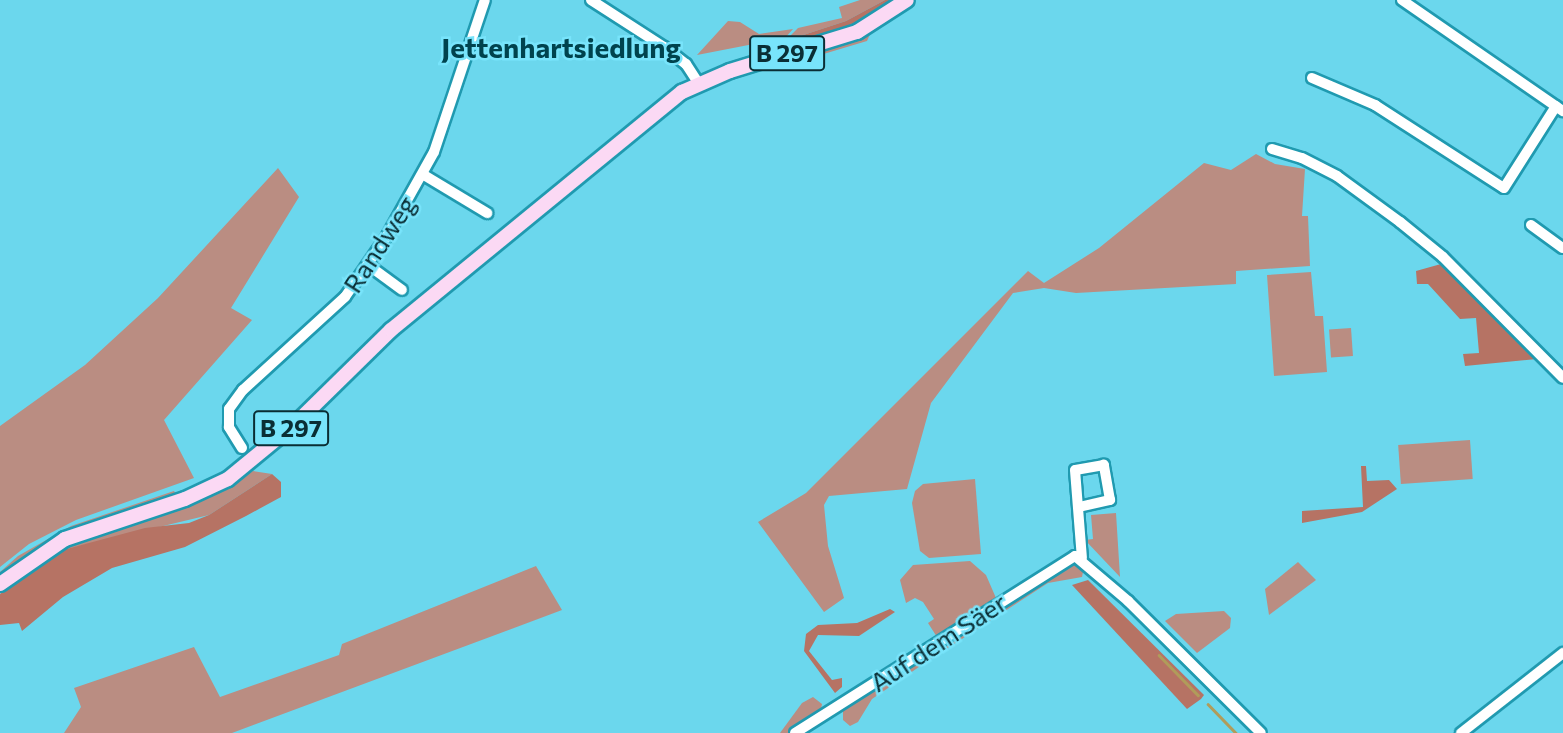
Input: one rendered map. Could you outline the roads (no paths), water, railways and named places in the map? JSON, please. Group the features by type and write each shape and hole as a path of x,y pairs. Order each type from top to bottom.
{"main road":[{"name":"B 297","path":"0,584 65,539 184,499 228,479 296,424 391,330 662,105 699,83 857,32 907,0"}],"street":[{"name":"Randweg","path":"242,448 227,419 235,400 318,325 368,265 424,175 485,0"},
{"path":"591,0 686,64 699,83"},
{"path":"1312,78 1375,105 1504,188 1560,109 1402,0"},
{"path":"1272,149 1302,158 1337,176 1399,222 1443,257 1563,378"},
{"path":"424,175 487,213"},
{"path":"1531,225 1563,248"},
{"path":"368,265 402,290"},
{"path":"1079,507 1110,500 1104,465 1075,470 1082,558 1261,733"},
{"name":"Auf dem Säer","path":"795,733 1068,558 1082,558"},
{"path":"1461,733 1563,653"}],"waterway":[{"path":"1159,655 1198,695"},
{"path":"1208,704 1236,733"}],"district":[{"name":"Jettenhartsiedlung","path":"561,47"}]}
